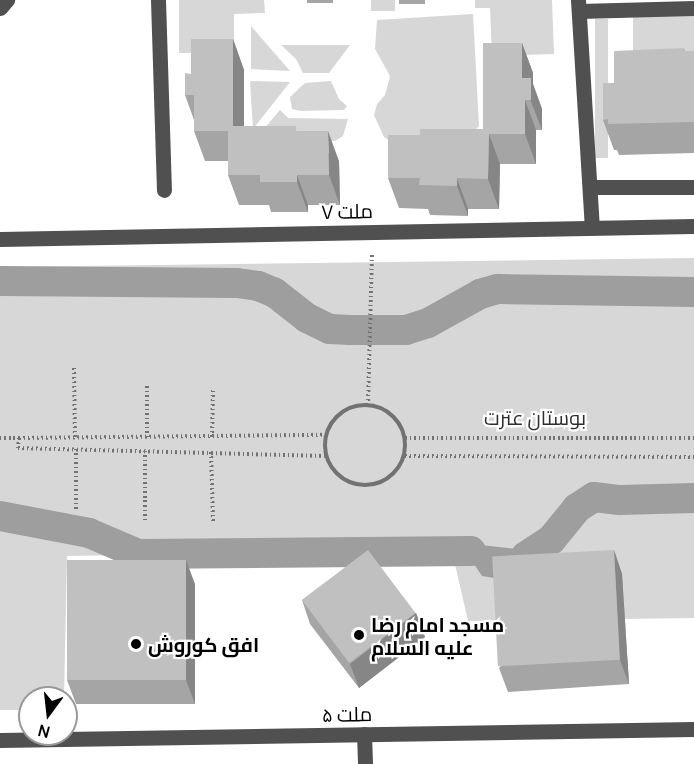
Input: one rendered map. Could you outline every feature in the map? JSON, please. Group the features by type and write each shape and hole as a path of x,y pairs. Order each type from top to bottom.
{"street":[{"path":"0,8 7,0"},
{"path":"158,0 164,190"},
{"path":"592,228 579,5 694,8"},
{"path":"590,187 694,187"},
{"name":"ملت ۷","path":"0,239 694,226"},
{"name":"ملت ۵","path":"0,740 694,729"},
{"path":"364,734 364,764"}],"path":[{"path":"368,405 372,232"},
{"path":"74,368 75,438"},
{"path":"147,385 147,437"},
{"path":"212,437 213,388"},
{"path":"368,405 385,410 398,422 405,438 405,456 390,478 365,487 339,478 325,456 326,435 334,419 350,408 368,405"},
{"path":"0,438 326,435"},
{"path":"19,438 18,448 325,456"},
{"path":"405,438 694,438"},
{"path":"76,449 76,512"},
{"path":"145,451 145,521"},
{"path":"211,452 213,521"},
{"path":"405,456 694,457"}],"green space":[{"path":"179,0 264,0 265,13 234,14 234,52 179,53"},
{"path":"371,0 395,0 395,11 371,11"},
{"path":"475,0 552,0 554,54 492,56 490,8 475,8"},
{"path":"633,10 694,10 694,63 633,63"},
{"path":"473,14 479,126 471,135 394,144 384,137 374,115 377,104 385,95 390,76 375,49 377,20"},
{"path":"595,19 608,19 608,158 595,158"},
{"path":"251,26 290,71 251,69"},
{"path":"281,45 350,45 329,73 303,73 296,59"},
{"path":"250,81 290,82 253,129"},
{"path":"331,81 339,99 347,106 344,110 300,111 292,109 290,97 305,83"},
{"path":"280,110 288,118 348,119 343,136 335,141 279,140 262,131"},
{"name":"بوستان عترت","path":"694,258 694,618 468,621 452,551 67,556 64,686 18,686 18,710 0,710 0,267"}],"shaded area":[{"path":"472,544 525,550 526,556 494,578 482,576 474,564"}],"building":[{"path":"191,39 233,39 233,126 296,126 296,131 328,131 329,175 297,175 297,182 260,182 260,175 228,175 228,131 194,131 194,95 185,95 185,73 191,74"},
{"path":"483,43 522,43 522,78 531,78 531,100 525,100 525,134 489,134 488,179 457,178 457,186 419,185 420,178 388,178 388,135 420,135 420,129 483,129"},
{"path":"684,48 684,51 694,51 694,122 608,124 608,119 603,120 603,83 614,83 614,51"},
{"path":"368,550 416,613 349,663 302,600"},
{"path":"614,550 620,660 498,666 492,556"},
{"name":"افق کوروش","path":"67,560 186,560 186,680 67,680"}],"waterway":[{"path":"0,281 237,283 258,286 275,293 307,318 330,329 350,330 406,330 428,323 480,294 498,289 694,292"},
{"path":"526,556 551,540 577,508 594,497 620,500 694,498"},
{"path":"0,516 89,533 138,554 471,551"}],"place":[{"name":"مسجد امام رضا علیه السلام","path":"359,635"},
{"name":"افق کوروش","path":"136,644"}]}
